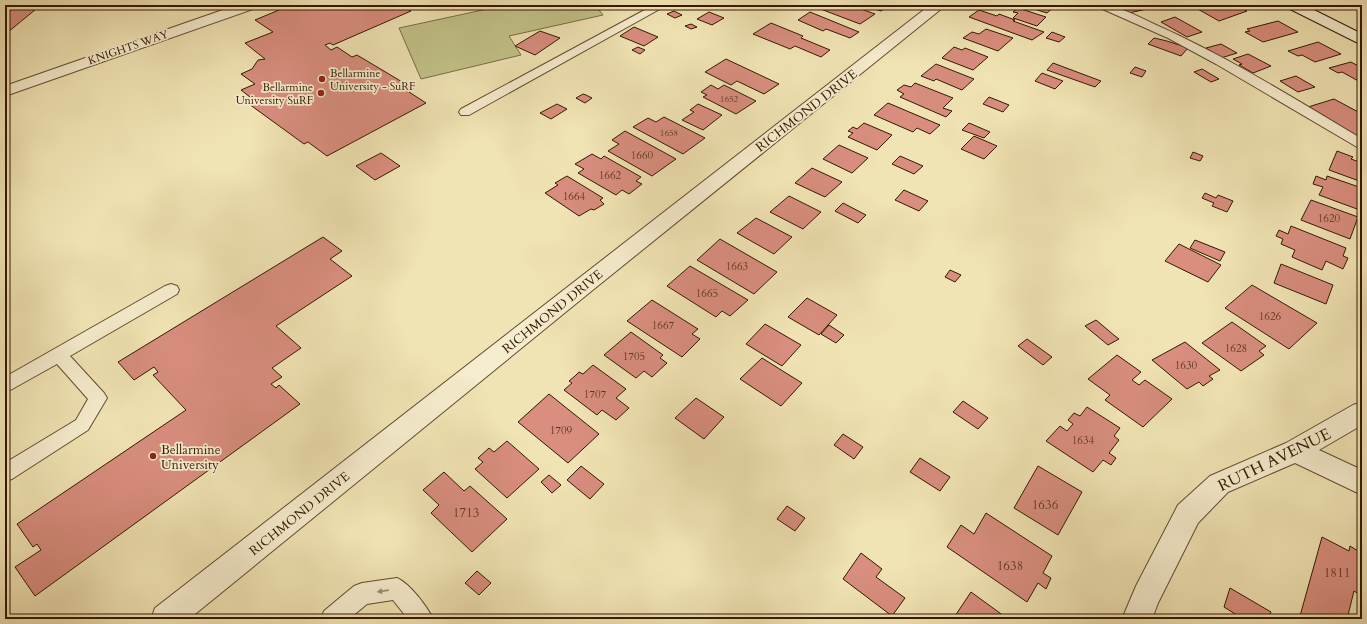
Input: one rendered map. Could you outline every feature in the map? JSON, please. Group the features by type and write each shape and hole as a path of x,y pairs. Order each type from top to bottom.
{"street":[{"name":"KNIGHTS WAY","path":"5,91 252,5"},
{"name":"RICHMOND DRIVE","path":"166,619 592,279 939,5"},
{"path":"1293,5 1362,40"},
{"name":"RUTH AVENUE","path":"1137,619 1146,596 1188,514 1219,484 1295,451 1362,412"},
{"path":"1295,451 1362,483"}],"lane":[{"path":"465,112 662,5"},
{"path":"1102,5 1172,36 1207,54 1362,144"},
{"path":"5,386 171,290"},
{"path":"5,473 82,425 98,398 59,355"},
{"path":"332,619 362,594 396,589 422,619"}],"green space":[{"path":"490,5 595,5 603,15 509,36 521,55 421,79 399,28 492,8"}],"building":[{"path":"5,5 41,5 8,32 5,32"},
{"name":"Bellarmine University - SuRF","path":"285,5 417,5 408,9 411,11 333,45 330,43 325,45 331,50 337,47 352,57 357,55 414,89 409,92 426,103 327,156 308,142 304,144 249,104 255,101 241,90 255,84 241,74 252,69 258,60 265,59 245,43 273,32 255,20 279,10 276,8"},
{"path":"810,5 850,5 875,14 860,24"},
{"path":"861,5 889,5 881,11"},
{"path":"1021,5 1056,5 1047,13"},
{"path":"1115,5 1140,5 1147,9 1129,13"},
{"path":"1208,5 1239,5 1247,11 1219,21 1196,8"},
{"path":"1018,8 1046,17 1037,26 1013,18 1018,13 1013,12"},
{"path":"979,10 997,16 999,14 1015,20 1013,21 1044,32 1032,40 969,17"},
{"path":"674,11 682,15 675,18 667,14"},
{"path":"709,12 724,18 712,25 697,19"},
{"path":"810,12 859,32 850,38 826,29 823,31 798,20"},
{"path":"1175,17 1202,32 1187,37 1161,22"},
{"path":"1278,21 1298,32 1263,42 1245,32 1250,31 1247,29"},
{"path":"771,23 803,36 801,38 830,50 821,57 795,46 790,49 753,34"},
{"path":"691,24 697,27 691,29 685,26"},
{"path":"634,27 658,37 644,46 620,36"},
{"path":"986,29 1013,38 998,51 963,38 972,32 979,34"},
{"path":"540,31 560,38 535,55 515,46"},
{"path":"1052,32 1065,37 1059,42 1046,38"},
{"path":"1154,38 1188,48 1181,56 1148,44"},
{"path":"1318,42 1341,54 1315,62 1302,55 1298,56 1288,51"},
{"path":"1221,44 1237,53 1221,58 1206,48"},
{"path":"638,47 645,50 640,54 632,50"},
{"path":"954,47 962,50 965,48 988,57 973,70 942,58"},
{"path":"1248,54 1271,66 1253,73 1239,65 1242,64 1233,59"},
{"path":"726,59 779,84 764,94 737,81 731,85 705,72"},
{"path":"1351,62 1362,68 1362,83 1342,72 1338,73 1329,68"},
{"path":"1053,63 1101,81 1095,87 1047,70"},
{"path":"936,64 974,79 962,90 936,79 934,81 921,76"},
{"path":"1135,67 1146,71 1142,77 1130,73"},
{"path":"1202,69 1219,79 1211,82 1194,72"},
{"path":"1042,73 1063,81 1055,89 1035,81"},
{"path":"1296,76 1315,87 1298,92 1280,81"},
{"path":"915,83 953,98 943,108 952,111 946,117 900,97 904,94 897,90 904,85 911,87"},
{"path":"711,85 718,89 724,85 756,101 736,114 703,97 707,95 701,92"},
{"path":"583,94 592,98 585,103 576,98"},
{"path":"989,97 1009,105 1003,112 983,104"},
{"path":"1334,99 1362,114 1362,135 1357,136 1308,107"},
{"path":"888,103 940,125 930,134 917,128 913,132 874,115"},
{"path":"557,104 567,109 551,119 540,113"},
{"path":"698,104 722,115 703,130 682,120 694,112 690,110"},
{"path":"664,117 705,138 683,154 633,127 648,118 656,122"},
{"path":"864,123 892,135 877,150 848,137 853,133 848,131 853,127 857,129"},
{"path":"969,123 990,132 984,138 962,130"},
{"path":"625,131 676,159 652,176 608,151 619,144 612,140"},
{"path":"974,136 997,146 984,159 961,149"},
{"path":"839,145 868,158 852,173 823,159"},
{"path":"1337,151 1353,157 1351,159 1362,163 1362,182 1329,170"},
{"path":"1193,152 1203,156 1200,161 1190,158"},
{"path":"381,153 400,166 375,180 356,166"},
{"path":"592,154 601,159 604,156 641,177 636,181 642,184 629,194 622,190 616,195 578,173 584,169 575,164"},
{"path":"900,156 923,166 914,174 892,164"},
{"path":"812,168 842,182 825,197 795,183"},
{"path":"567,176 603,198 600,200 604,204 579,216 545,193 558,185 555,183"},
{"path":"1316,176 1326,180 1327,176 1362,188 1362,196 1357,209 1319,195 1323,187 1313,184"},
{"path":"904,190 928,201 919,211 895,200"},
{"path":"1205,193 1216,198 1218,195 1233,201 1227,212 1212,206 1214,203 1202,198"},
{"path":"789,196 821,212 803,229 770,212"},
{"path":"1311,200 1358,217 1350,239 1301,220"},
{"path":"843,203 866,215 858,223 835,211"},
{"path":"756,218 792,237 774,254 737,233"},
{"path":"1291,226 1346,248 1343,256 1348,258 1343,269 1326,261 1322,270 1292,257 1295,250 1281,244 1283,239 1276,236 1279,230 1288,234"},
{"path":"323,237 342,251 330,259 352,276 276,326 301,348 272,368 282,377 271,384 276,388 279,385 300,404 35,596 15,567 41,550 37,544 33,547 17,524 186,410 153,375 158,372 154,367 134,380 118,362"},
{"path":"720,239 777,272 754,294 697,260"},
{"path":"1195,240 1225,252 1220,261 1190,248"},
{"path":"1179,244 1221,265 1208,282 1165,261"},
{"path":"1281,264 1333,285 1326,304 1274,283"},
{"path":"690,266 748,300 730,316 722,311 716,317 667,286"},
{"path":"950,270 961,275 955,282 945,277"},
{"path":"1252,285 1317,323 1289,349 1225,308"},
{"path":"807,298 837,315 819,335 788,317"},
{"path":"652,300 698,329 692,334 700,339 682,357 627,321"},
{"path":"1096,320 1119,339 1108,345 1085,326"},
{"path":"1232,322 1266,346 1259,351 1264,355 1241,371 1202,343"},
{"path":"765,324 801,345 782,366 746,344"},
{"path":"829,325 844,335 836,343 821,334"},
{"path":"631,332 663,355 660,358 667,363 652,377 644,371 636,378 604,355"},
{"path":"1027,339 1052,357 1043,365 1018,346"},
{"path":"1185,342 1220,370 1209,376 1213,379 1203,386 1199,382 1187,389 1152,360"},
{"path":"1117,355 1141,372 1132,380 1139,385 1145,380 1172,399 1143,427 1105,400 1110,395 1088,379"},
{"path":"762,358 802,383 781,406 740,379"},
{"path":"593,365 626,389 616,398 629,408 616,420 602,410 597,415 564,390 572,383 569,381 579,372 583,374"},
{"path":"549,394 599,434 568,463 518,422"},
{"path":"696,398 724,417 704,439 675,418"},
{"path":"963,401 988,418 978,429 953,412"},
{"path":"1087,407 1120,428 1114,436 1119,440 1109,453 1116,458 1111,465 1103,460 1093,472 1046,441 1060,426 1067,431 1073,424 1068,420 1074,413 1080,416"},
{"path":"843,434 863,447 854,459 834,445"},
{"path":"507,441 539,469 507,498 475,469 483,462 478,458 489,448 494,452"},
{"path":"920,458 950,477 940,491 910,472"},
{"path":"581,466 604,484 590,499 567,480"},
{"path":"1038,466 1082,492 1058,535 1014,508"},
{"path":"444,472 464,491 470,486 507,519 472,552 431,513 439,505 423,490"},
{"path":"549,475 561,485 552,493 541,482"},
{"path":"787,506 805,518 795,531 777,519"},
{"path":"986,513 1052,556 1043,573 1051,578 1046,589 1038,583 1027,602 947,547 961,525 974,534"},
{"path":"1322,537 1349,551 1350,546 1358,551 1359,547 1362,549 1362,596 1354,591 1347,619 1306,619 1300,616"},
{"path":"861,553 882,569 876,577 905,598 892,616 843,579"},
{"path":"477,571 491,583 479,595 465,583"},
{"path":"1230,588 1271,612 1268,619 1243,619 1224,607"},
{"path":"971,592 1008,619 953,619"}],"place":[{"name":"Bellarmine University - SuRF","path":"322,79"},
{"name":"Bellarmine University SuRF","path":"321,93"},
{"name":"Bellarmine University","path":"153,456"}]}
